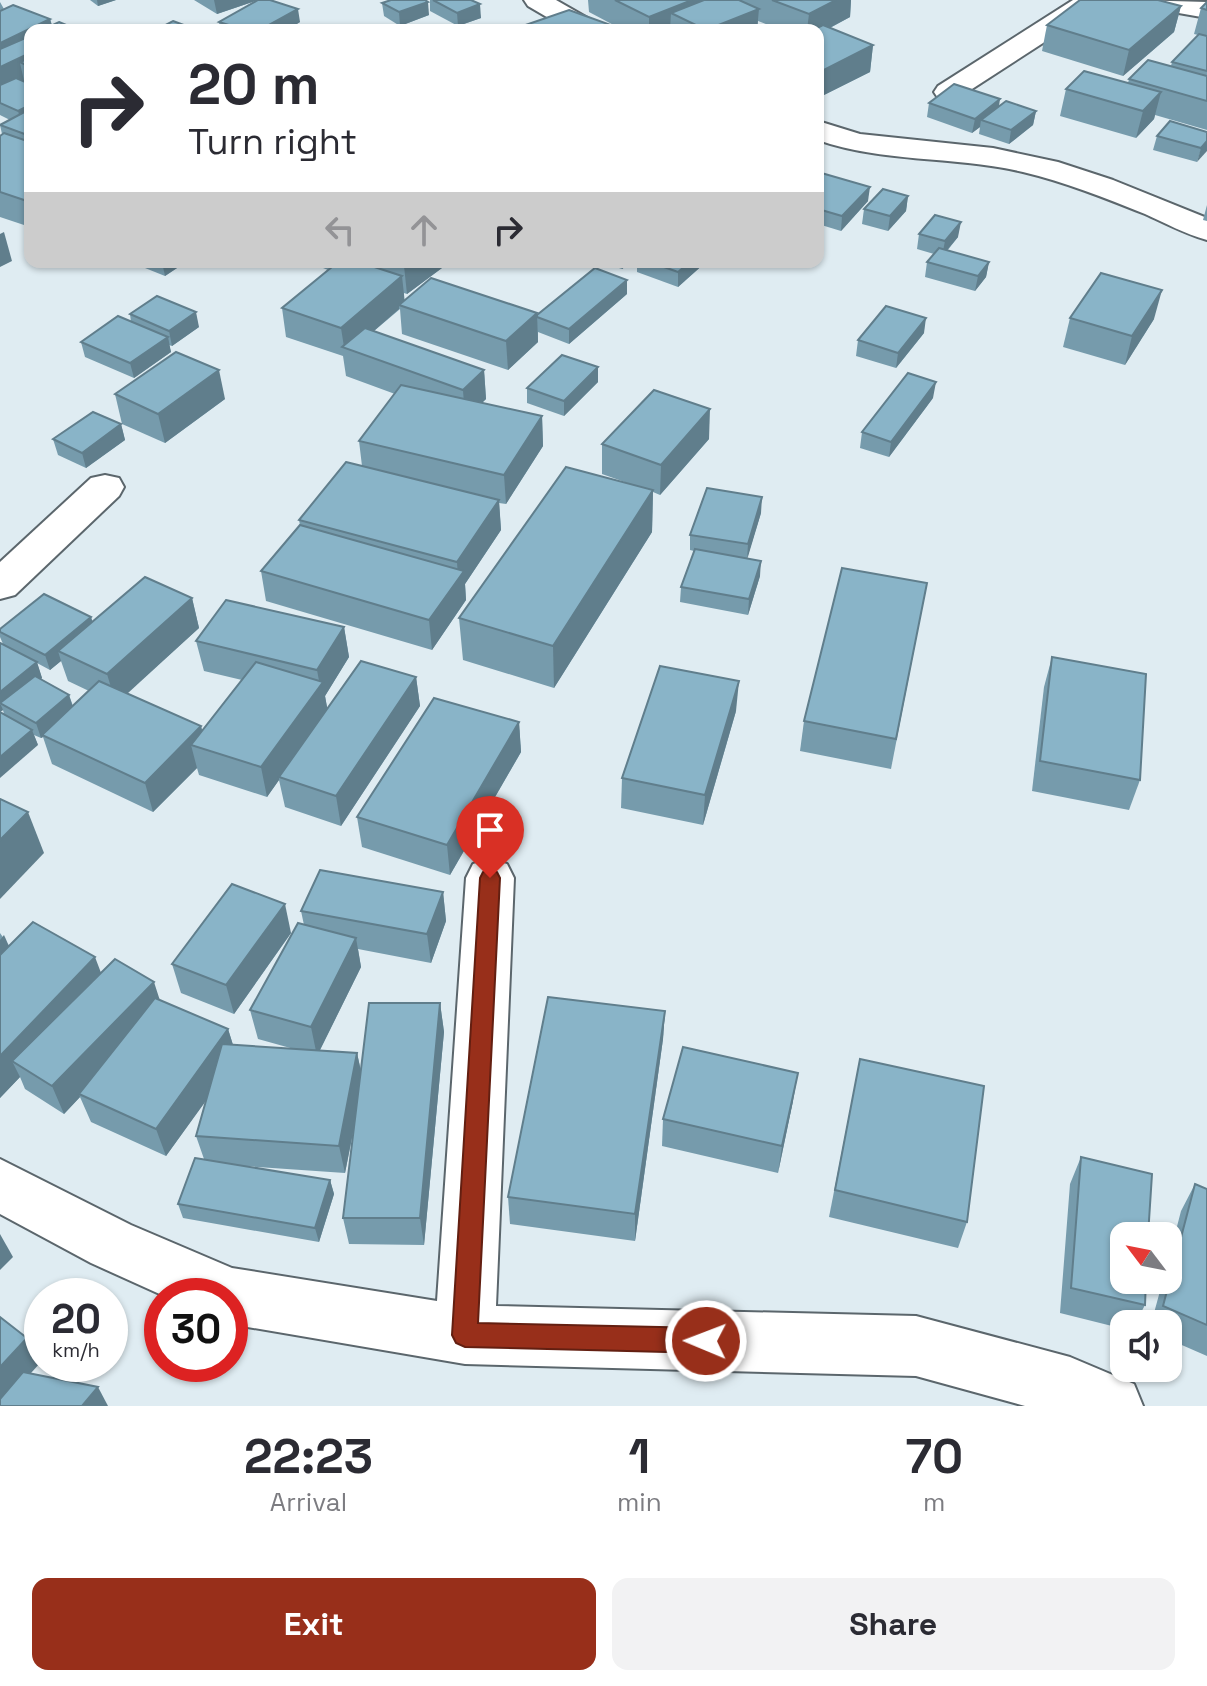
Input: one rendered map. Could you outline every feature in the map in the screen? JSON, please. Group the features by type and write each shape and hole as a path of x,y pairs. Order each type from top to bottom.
{"street":[{"path":"537,0 578,24"},
{"path":"948,92 1091,0"},
{"path":"1148,0 1207,10"},
{"path":"824,132 890,147 994,157 1071,177 1207,230"},
{"path":"0,585 105,487"},
{"path":"465,1335 490,878"},
{"path":"0,1185 111,1244 189,1278"},
{"path":"248,1299 465,1335 916,1346 1070,1388 1112,1406"}],"building":[{"path":"258,0 270,0 298,9 271,24 219,22"},
{"path":"391,0 428,2 399,12 382,3"},
{"path":"433,0 471,0 480,4 457,13"},
{"path":"615,0 692,0 649,17"},
{"path":"704,0 739,0 759,9 721,24 694,24 671,13"},
{"path":"772,0 836,0 809,14"},
{"path":"1080,0 1158,0 1181,6 1129,50 1047,25"},
{"path":"13,5 50,19 40,24 24,24 24,31 0,43 0,11"},
{"path":"569,10 608,24 528,24"},
{"path":"824,25 873,45 824,70"},
{"path":"1199,34 1207,36 1207,71 1172,62"},
{"path":"24,39 24,56 0,67 0,49"},
{"path":"1148,60 1207,76 1207,101 1129,79"},
{"path":"1084,71 1161,92 1143,111 1066,89"},
{"path":"16,78 24,81 24,108 18,111 0,103 0,85"},
{"path":"954,84 1000,99 975,119 929,103"},
{"path":"1006,101 1036,111 1011,130 981,120"},
{"path":"24,112 24,134 0,125"},
{"path":"1170,121 1207,132 1207,141 1201,148 1157,136"},
{"path":"4,133 24,140 24,200 0,192 0,136"},
{"path":"824,174 870,187 842,216 824,211"},
{"path":"883,189 908,196 890,216 864,209"},
{"path":"935,215 961,222 945,241 919,234"},
{"path":"939,248 989,262 978,276 927,262"},
{"path":"331,268 377,268 402,276 341,328 282,308"},
{"path":"595,268 627,280 569,329 537,317 537,315"},
{"path":"1101,273 1162,290 1132,336 1070,318"},
{"path":"431,278 537,313 506,341 399,305"},
{"path":"157,296 196,312 169,331 130,314"},
{"path":"886,306 926,318 898,353 858,340"},
{"path":"118,316 168,337 130,363 81,342"},
{"path":"365,328 484,370 463,390 342,347"},
{"path":"176,352 219,370 158,414 115,394"},
{"path":"562,355 598,367 564,401 527,388"},
{"path":"908,373 936,382 891,442 862,432"},
{"path":"401,385 542,416 504,475 359,441"},
{"path":"654,390 710,409 661,465 602,444"},
{"path":"93,412 121,424 82,453 53,439"},
{"path":"346,462 499,500 457,562 299,520"},
{"path":"566,467 653,490 553,646 459,618"},
{"path":"707,488 762,497 748,544 690,535"},
{"path":"300,525 464,571 429,620 261,571"},
{"path":"695,549 761,561 749,599 681,587"},
{"path":"842,568 927,583 896,739 804,721"},
{"path":"145,577 192,598 107,674 58,651"},
{"path":"44,594 91,617 45,655 0,632"},
{"path":"226,600 344,627 317,670 196,641"},
{"path":"0,643 37,662 0,692"},
{"path":"1052,657 1146,674 1140,780 1040,761"},
{"path":"361,661 416,677 336,796 279,777"},
{"path":"256,662 323,682 261,767 191,745"},
{"path":"660,666 739,681 705,795 622,778"},
{"path":"35,676 69,695 36,723 0,703"},
{"path":"99,681 201,726 145,783 42,735"},
{"path":"434,698 519,722 447,845 357,817"},
{"path":"0,712 32,730 0,757"},
{"path":"0,799 28,812 0,840"},
{"path":"320,870 443,892 427,934 301,911"},
{"path":"232,884 285,904 226,985 172,964"},
{"path":"33,922 95,957 0,1056 0,955"},
{"path":"298,923 356,938 311,1027 250,1010"},
{"path":"115,959 154,982 52,1086 12,1061"},
{"path":"548,997 665,1011 635,1214 508,1197"},
{"path":"155,998 228,1029 156,1129 79,1094"},
{"path":"369,1003 440,1003 420,1218 343,1218"},
{"path":"222,1044 357,1053 339,1146 196,1136"},
{"path":"683,1047 798,1073 782,1146 663,1119"},
{"path":"860,1059 984,1086 967,1222 835,1190"},
{"path":"1081,1157 1152,1174 1149,1222 1110,1222 1110,1294 1145,1294 1145,1305 1071,1288"},
{"path":"195,1158 330,1180 315,1228 178,1204"},
{"path":"1195,1184 1207,1189 1207,1325 1182,1314 1182,1310 1163,1306 1166,1294 1182,1294 1182,1234"},
{"path":"0,1317 24,1336 24,1341 0,1367"},
{"path":"23,1372 24,1382 73,1382 98,1387 82,1406 0,1406 0,1399"}],"route":[{"path":"490,878 465,1335 706,1341"}]}
